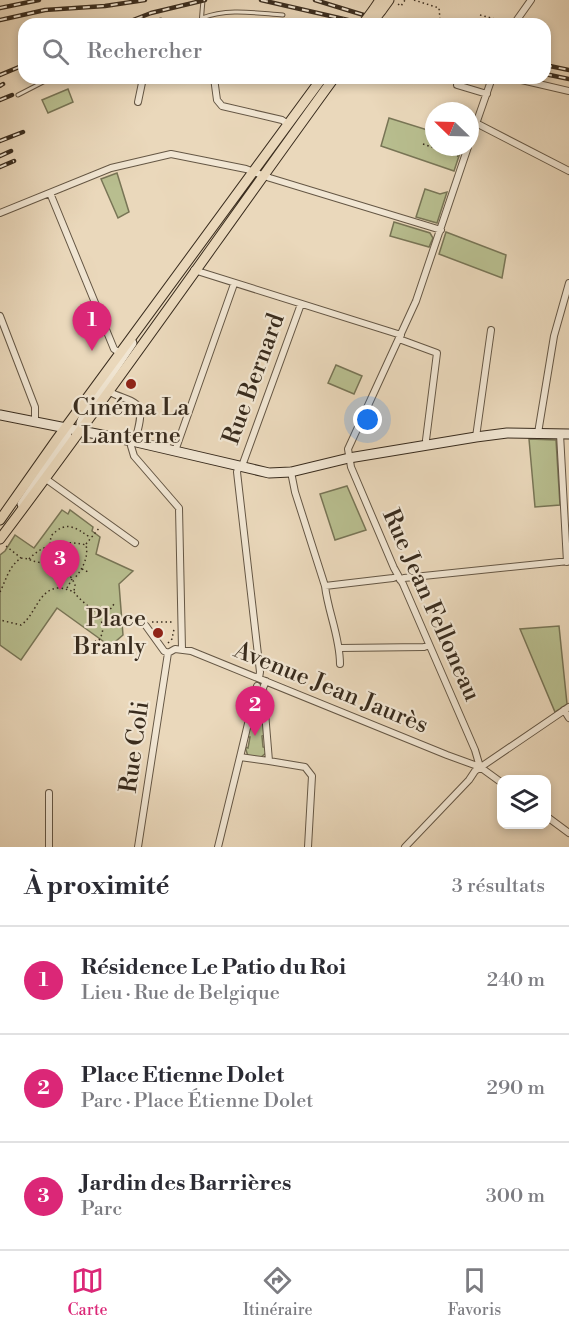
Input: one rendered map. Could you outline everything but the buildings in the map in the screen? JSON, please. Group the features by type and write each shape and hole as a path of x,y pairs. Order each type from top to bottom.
{"main road":[{"path":"374,18 380,0"},
{"path":"369,18 377,10 393,2"},
{"path":"2,541 110,392 258,174 262,161 318,84"},
{"path":"0,520 120,353 329,84"}],"street":[{"path":"518,18 531,0"},
{"path":"138,102 142,84"},
{"path":"215,84 217,100 222,106 282,120 288,124"},
{"path":"479,115 490,84"},
{"path":"539,84 569,91"},
{"path":"456,85 487,94"},
{"path":"479,125 569,171"},
{"path":"0,213 111,168 171,154 258,174 441,230"},
{"path":"349,458 348,450 417,301 465,158"},
{"path":"50,193 114,349 120,353"},
{"path":"194,270 400,337 437,353 427,446"},
{"path":"537,433 554,336 569,283"},
{"path":"175,451 234,284"},
{"name":"Rue Bernard","path":"240,466 301,304"},
{"path":"0,316 35,407 35,421"},
{"path":"81,430 86,411 120,363 146,319"},
{"path":"476,437 491,330"},
{"path":"110,392 139,407 141,413 131,446 134,456 179,508 182,649 175,649 168,653 146,626"},
{"path":"0,415 134,441 269,473 291,472 349,458 476,437 507,434 564,434 568,562 325,586"},
{"path":"2,541 67,437 66,427"},
{"name":"Rue Jean Felloneau","path":"349,458 475,750 480,767"},
{"path":"240,466 237,472 263,688 269,761"},
{"path":"291,472 295,492 325,586 340,648 340,664"},
{"path":"45,479 135,543"},
{"path":"340,648 424,647 429,645"},
{"name":"Avenue Jean Jaurès","path":"182,649 480,767 497,780"},
{"name":"Rue Coli","path":"138,847 168,653"},
{"path":"218,847 257,686"},
{"path":"405,847 480,767 566,709 569,718"},
{"path":"251,710 265,711"},
{"path":"240,757 305,767 312,776 308,847"},
{"path":"49,793 49,847"},
{"path":"551,820 569,833"}],"lane":[{"path":"201,18 203,0"},
{"path":"206,18 216,12 237,11 283,15"},
{"path":"18,95 39,84"}],"path":[{"path":"393,2 401,6 405,0"},
{"path":"414,0 439,8 440,18"},
{"path":"480,15 491,18"},
{"path":"423,144 465,158"},
{"path":"66,589 81,569 88,548 86,545 104,521"},
{"path":"50,544 51,536 63,527 71,527 91,538"},
{"path":"2,541 21,558 58,568 73,579 74,591"},
{"path":"29,559 50,544 86,545"},
{"path":"0,592 10,570 21,558"},
{"path":"81,569 90,573"},
{"path":"0,620 21,625 49,592 57,588 66,589 74,591 80,600 97,613 102,634 99,640 95,641"},
{"path":"97,613 109,610 114,604"},
{"path":"146,626 146,622 175,622 172,639 162,648"}],"green space":[{"path":"68,89 73,102 48,113 42,100"},
{"path":"389,118 425,129 425,156 459,156 454,171 381,146"},
{"path":"117,173 129,212 118,218 101,179"},
{"path":"425,189 440,194 447,192 437,223 416,217"},
{"path":"394,222 430,233 433,238 429,247 390,236"},
{"path":"446,232 506,255 502,278 439,254"},
{"path":"336,365 362,376 354,394 328,383"},
{"path":"529,439 556,440 560,505 535,507"},
{"path":"347,486 366,530 335,540 320,494"},
{"path":"62,510 68,514 70,510 93,527 92,531 100,537 96,554 133,571 119,584 123,635 115,642 114,649 57,608 21,660 0,645 0,555 15,535 34,548"},
{"path":"559,626 567,704 555,712 520,629"},
{"path":"255,715 263,718 265,735 262,736 263,747 267,748 266,753 261,757 248,756 245,747 248,748 250,737 247,737"}],"railway":[{"path":"0,8 39,0"},
{"path":"0,20 45,10 105,6 145,0"},
{"path":"138,18 205,0"},
{"path":"261,0 339,18"},
{"path":"315,0 374,18"},
{"path":"551,66 569,70"},
{"path":"0,75 18,68"},
{"path":"551,75 569,79"},
{"path":"0,100 12,95"},
{"path":"0,141 23,132"},
{"path":"0,156 11,151"},
{"path":"0,167 14,161"}],"place":[{"name":"Résidence Le Patio du Roi","path":"92,351"},
{"name":"Cinéma La Lanterne","path":"131,384"},
{"name":"Jardin des Barrières","path":"60,590"},
{"name":"Place Branly","path":"158,633"},
{"name":"Place Etienne Dolet","path":"255,736"}]}
